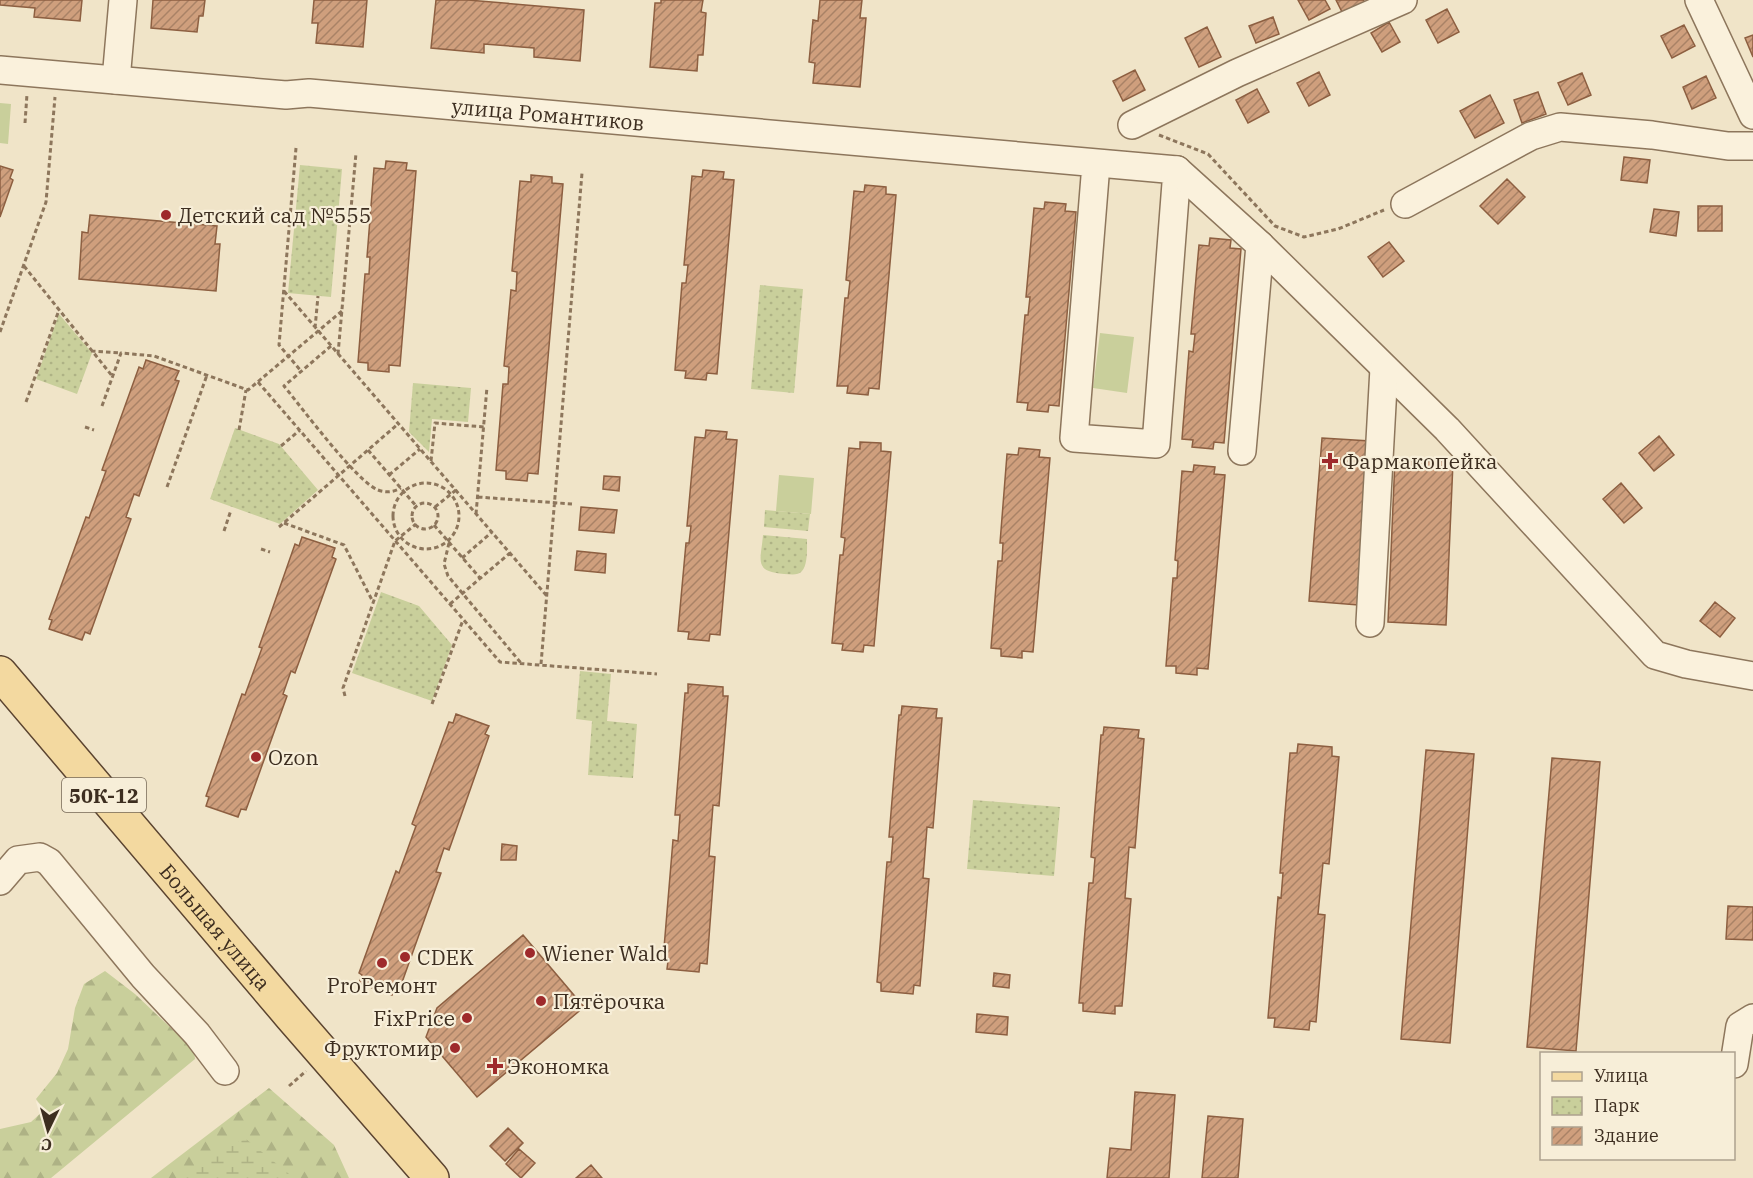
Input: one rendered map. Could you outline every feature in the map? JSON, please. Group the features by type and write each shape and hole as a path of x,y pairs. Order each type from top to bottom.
{"main road":[{"name":"Большая улица","path":"0,673 208,918 283,1023 403,1178"},
{"name":"Большая улица","path":"0,707 283,1023 338,1069 432,1178"}],"street":[{"path":"116,80 123,0"},
{"path":"1132,125 1237,73 1403,0"},
{"path":"1699,0 1753,115"},
{"name":"улица Романтиков","path":"0,70 286,95 309,93 1178,170"},
{"path":"1405,204 1531,136 1560,128 1652,135 1728,146 1753,147"},
{"path":"1096,164 1074,438 1156,444 1178,170"},
{"path":"1178,170 1260,246 1447,429 1655,655 1686,664 1753,676"},
{"path":"1242,451 1260,246"},
{"path":"1370,623 1384,368"},
{"path":"0,881 18,860 40,857 49,862 143,976 197,1034 225,1071"},
{"path":"1735,1058 1740,1026 1753,1018"}],"path":[{"path":"25,123 27,94"},
{"path":"0,332 46,202 55,97"},
{"path":"1132,125 1208,154 1275,226 1304,237 1338,229 1372,213 1405,204"},
{"path":"296,148 279,345 301,371"},
{"path":"338,354 356,153"},
{"path":"541,665 582,173"},
{"path":"23,266 113,377"},
{"path":"284,291 546,595"},
{"path":"317,329 318,296"},
{"path":"26,402 58,310"},
{"path":"239,430 246,390 289,356 317,329 342,311"},
{"path":"331,346 284,386 361,478 378,490 387,492 403,490 416,484 426,483 443,488 450,494 458,511 458,521 456,530 448,542 445,570 462,594 522,664"},
{"path":"91,351 154,356 246,390"},
{"path":"102,406 121,353"},
{"path":"167,487 207,375"},
{"path":"258,382 500,662 657,674"},
{"path":"476,514 487,387"},
{"path":"279,527 398,423"},
{"path":"431,462 435,423 484,427"},
{"path":"85,427 94,430"},
{"path":"281,446 300,430"},
{"path":"389,475 420,449"},
{"path":"368,450 417,507"},
{"path":"403,490 393,511 393,521 400,537 408,544 426,549 448,542"},
{"path":"435,507 456,490"},
{"path":"478,496 572,504"},
{"path":"425,503 435,507 438,518 434,525 425,529 416,524 413,514 417,507 425,503"},
{"path":"224,531 231,510"},
{"path":"283,523 344,545 373,602"},
{"path":"345,696 343,688 395,541 416,524"},
{"path":"434,525 480,579"},
{"path":"462,558 492,532"},
{"path":"261,549 270,552"},
{"path":"450,604 510,554"},
{"path":"432,704 463,620"}],"green space":[{"path":"0,103 11,104 8,144 0,143"},
{"path":"300,165 342,169 331,297 288,293"},
{"path":"760,285 803,289 794,393 751,389"},
{"path":"59,314 92,353 77,394 36,379"},
{"path":"1100,333 1134,337 1127,393 1093,388"},
{"path":"413,383 471,388 468,422 432,419 429,452 409,432"},
{"path":"235,428 279,444 318,490 280,524 210,499"},
{"path":"779,475 814,478 811,514 776,511"},
{"path":"765,510 810,514 808,531 764,527"},
{"path":"763,535 807,539 806,560 802,571 796,574 774,573 763,567 761,558"},
{"path":"381,592 419,606 452,645 432,701 352,673"},
{"path":"580,671 611,674 607,721 637,724 633,778 588,775 592,721 576,719"},
{"path":"973,800 1060,807 1054,876 967,869"},
{"path":"105,971 135,994 194,1050 195,1059 51,1178 0,1178 0,1129 31,1122 44,1110 36,1099 57,1073 68,1049 75,1008 84,984"},
{"path":"269,1088 334,1145 349,1178 151,1178"},
{"path":"246,1139 294,1178 182,1178 204,1165 220,1148"}],"building":[{"path":"0,0 82,0 80,21 34,17 35,8 0,5"},
{"path":"153,0 205,0 203,16 199,16 197,32 151,28"},
{"path":"314,0 367,0 363,47 316,43 318,23 312,23"},
{"path":"436,0 468,0 584,10 580,61 534,57 534,48 484,44 484,53 431,48"},
{"path":"661,0 703,0 701,12 706,13 703,55 698,55 697,71 650,67 655,3 661,3"},
{"path":"820,0 862,0 860,18 866,18 860,87 813,83 815,63 809,62 813,20 818,21"},
{"path":"1298,0 1325,0 1330,9 1309,20"},
{"path":"1336,0 1363,0 1365,2 1343,14"},
{"path":"1447,9 1459,32 1438,43 1426,20"},
{"path":"1273,17 1279,34 1256,43 1249,26"},
{"path":"1389,22 1400,42 1382,52 1371,33"},
{"path":"1684,25 1695,46 1672,58 1661,36"},
{"path":"1207,27 1221,57 1199,67 1185,38"},
{"path":"1753,35 1753,57 1745,38"},
{"path":"1135,70 1145,90 1123,101 1113,81"},
{"path":"1319,72 1330,95 1309,106 1297,83"},
{"path":"1582,73 1591,95 1568,105 1558,83"},
{"path":"1706,76 1716,98 1692,109 1683,87"},
{"path":"1257,89 1269,112 1248,123 1236,100"},
{"path":"1538,92 1546,114 1522,123 1514,100"},
{"path":"1490,95 1504,123 1475,138 1460,111"},
{"path":"1624,157 1650,160 1647,183 1621,180"},
{"path":"386,161 407,163 406,170 416,171 400,366 389,365 389,372 368,370 368,363 358,362 365,274 369,274 370,257 367,257 374,168 385,169"},
{"path":"0,166 13,170 10,178 13,180 0,217"},
{"path":"703,170 724,172 723,179 734,180 717,374 707,373 706,380 685,378 686,371 675,370 682,283 686,283 688,265 684,265 692,176 702,177"},
{"path":"531,175 552,177 552,183 563,184 538,474 528,473 527,481 506,479 506,471 496,470 503,384 508,384 509,367 504,366 511,290 516,291 517,272 512,271 520,181 531,182"},
{"path":"1507,179 1525,197 1498,224 1480,206"},
{"path":"865,185 886,187 886,194 896,195 879,389 869,388 868,395 847,393 848,386 837,386 845,298 848,298 850,281 846,280 854,191 864,192"},
{"path":"1045,202 1066,204 1065,211 1076,212 1059,406 1049,405 1048,412 1027,410 1028,403 1017,402 1025,315 1028,315 1030,297 1026,297 1034,208 1044,209"},
{"path":"1698,206 1722,206 1722,231 1698,231"},
{"path":"1654,209 1679,212 1676,236 1650,232"},
{"path":"90,215 217,226 215,244 220,244 216,291 79,279 82,232 88,233"},
{"path":"1210,238 1231,240 1230,248 1241,249 1224,443 1214,442 1213,449 1192,447 1193,440 1182,439 1189,351 1193,352 1195,334 1191,334 1199,245 1209,246"},
{"path":"1389,242 1404,261 1383,277 1368,257"},
{"path":"146,360 179,371 175,380 179,381 139,496 134,494 126,517 131,519 90,634 85,632 82,640 49,629 52,620 49,619 86,517 89,518 106,471 102,470 139,367 143,369"},
{"path":"706,430 727,432 726,439 737,440 720,635 710,634 709,641 688,639 689,632 678,631 686,543 689,543 691,526 687,526 695,437 705,438"},
{"path":"1659,436 1674,455 1654,471 1639,453"},
{"path":"1322,438 1370,441 1358,605 1309,601"},
{"path":"860,442 881,443 881,451 891,452 874,646 864,645 863,652 842,650 843,644 832,643 840,555 843,555 845,538 841,537 849,448 860,449"},
{"path":"1019,448 1040,450 1039,457 1050,458 1033,652 1022,651 1022,658 1001,656 1001,649 991,648 998,561 1002,561 1003,543 1000,543 1007,454 1018,455"},
{"path":"1395,459 1453,462 1446,625 1388,622"},
{"path":"1194,465 1215,467 1214,474 1225,475 1208,669 1197,668 1197,675 1176,673 1176,666 1166,666 1173,578 1177,578 1178,561 1175,560 1182,471 1193,472"},
{"path":"604,476 620,477 619,491 603,489"},
{"path":"1621,483 1642,508 1624,523 1603,499"},
{"path":"581,507 617,510 614,533 579,530"},
{"path":"302,537 335,548 332,557 336,559 295,673 291,671 283,694 287,696 246,810 241,809 238,817 206,806 209,797 206,796 242,694 245,695 262,648 259,647 295,544 299,546"},
{"path":"577,551 606,554 605,573 575,570"},
{"path":"1715,602 1735,618 1720,637 1700,621"},
{"path":"688,684 723,687 723,696 728,696 719,806 713,805 709,856 715,857 707,964 700,963 699,972 667,969 668,961 663,960 673,840 678,841 680,815 675,815 685,693 688,693"},
{"path":"902,706 937,709 936,718 942,718 933,828 927,827 923,878 929,879 920,986 914,985 913,994 881,991 881,983 877,982 887,862 891,862 893,837 889,837 899,715 901,715"},
{"path":"456,714 489,726 485,734 489,736 449,850 444,848 436,872 441,873 400,988 395,986 392,995 359,983 362,975 359,973 396,871 399,873 416,826 412,824 449,722 453,723"},
{"path":"1104,727 1139,730 1138,738 1144,739 1135,848 1129,847 1125,898 1131,899 1122,1006 1115,1006 1115,1014 1083,1011 1083,1003 1079,1003 1089,883 1093,883 1095,858 1091,857 1101,735 1103,735"},
{"path":"1298,744 1332,747 1332,756 1339,757 1329,864 1323,863 1318,914 1325,915 1316,1022 1310,1021 1309,1030 1274,1027 1275,1018 1268,1018 1278,897 1281,898 1283,873 1280,873 1290,753 1297,753"},
{"path":"1426,750 1474,754 1450,1043 1401,1039"},
{"path":"1552,758 1600,762 1576,1051 1527,1047"},
{"path":"502,844 517,846 516,860 501,860"},
{"path":"1728,906 1753,907 1753,940 1726,939"},
{"path":"523,935 584,1007 477,1097 426,1037 437,1008"},
{"path":"994,973 1010,975 1009,988 993,986"},
{"path":"977,1014 1008,1017 1007,1035 976,1032"},
{"path":"1135,1092 1175,1095 1169,1178 1107,1178 1110,1148 1131,1150"},
{"path":"1208,1116 1243,1119 1238,1178 1202,1178"},
{"path":"508,1128 523,1143 505,1161 490,1146"},
{"path":"519,1149 535,1163 521,1178 506,1164"},
{"path":"591,1165 602,1178 576,1178"}],"place":[{"name":"Детский сад №555","path":"166,215"},
{"name":"Фармакопейка","path":"1330,461"},
{"name":"Ozon","path":"256,757"},
{"name":"Wiener Wald","path":"530,953"},
{"name":"CDEK","path":"405,957"},
{"name":"ProРемонт","path":"382,963"},
{"name":"Пятёрочка","path":"541,1001"},
{"name":"FixPrice","path":"467,1018"},
{"name":"Фруктомир","path":"455,1048"},
{"name":"Экономка","path":"495,1066"}]}
